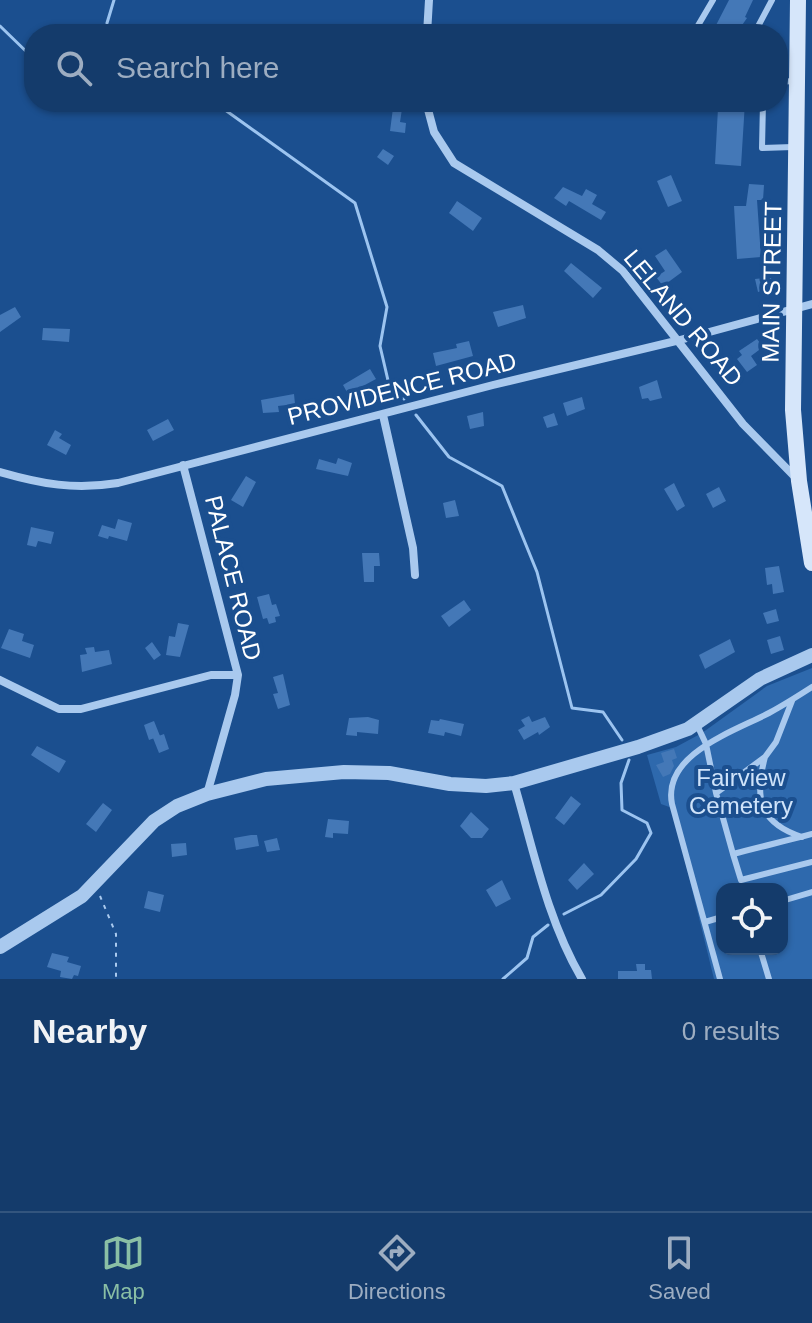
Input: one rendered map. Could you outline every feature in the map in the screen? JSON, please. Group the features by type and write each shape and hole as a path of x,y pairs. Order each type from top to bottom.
{"main road":[{"name":"MAIN STREET","path":"798,0 798,147 804,306 793,410 799,481 812,563"}],"street":[{"path":"428,24 429,0"},
{"name":"LELAND ROAD","path":"429,112 434,132 454,163 598,250 623,271 743,424 799,481"},
{"name":"PROVIDENCE ROAD","path":"0,472 34,481 87,488 118,483 804,306"},
{"path":"383,415 413,548 415,575"},
{"name":"PALACE ROAD","path":"183,465 238,675 207,794"},
{"path":"0,947 82,896 154,821 177,806 207,794 266,779 344,772 389,773 486,786 514,783 649,744 697,725 760,679 812,655"},
{"path":"0,680 59,709 81,709 211,675 238,675"},
{"path":"514,783 550,906 570,959 582,979"}],"lane":[{"path":"699,24 713,0"},
{"path":"759,24 772,0"},
{"path":"788,81 797,81"},
{"path":"763,112 762,148 798,147"},
{"path":"720,979 671,795 674,780 706,744 792,701 812,687"},
{"path":"716,793 765,757 776,742 792,701"},
{"path":"697,725 706,744 716,793 742,883"},
{"path":"765,757 759,786 763,810 781,830 802,837"},
{"path":"733,854 812,834"},
{"path":"741,880 812,862"},
{"path":"788,899 812,892"},
{"path":"705,922 716,919"},
{"path":"762,955 769,979"}],"path":[{"path":"95,884 116,934 116,979"}],"green space":[{"name":"Fairview Cemetery","path":"812,668 812,979 714,979 672,808 661,804 647,755 676,747 702,733 767,686"}],"building":[{"path":"729,0 753,0 743,24 717,24"},
{"path":"392,112 402,112 400,122 406,123 405,133 390,131"},
{"path":"718,112 744,112 741,166 715,164"},
{"path":"383,149 394,156 388,165 377,157"},
{"path":"671,175 682,201 668,207 657,181"},
{"path":"749,184 764,185 763,200 757,200 761,257 737,259 734,206 746,206"},
{"path":"563,187 582,196 586,189 597,195 592,204 606,212 601,220 569,201 566,206 554,198"},
{"path":"457,201 482,218 473,231 449,213"},
{"path":"666,249 682,272 663,286 656,277 665,271 655,256"},
{"path":"571,263 602,288 593,298 564,271"},
{"path":"772,277 774,287 758,292 755,279"},
{"path":"523,305 526,318 498,327 493,312"},
{"path":"15,307 21,317 0,332 0,315"},
{"path":"43,328 70,329 69,342 42,340"},
{"path":"757,339 763,347 751,356 757,365 747,372 737,359 742,355 739,351"},
{"path":"469,341 473,356 436,366 433,353 457,348 456,344"},
{"path":"370,369 376,379 348,394 343,385"},
{"path":"657,380 662,398 642,399 639,387"},
{"path":"294,394 295,404 278,406 279,412 263,413 261,400"},
{"path":"582,397 585,409 567,416 563,403"},
{"path":"483,412 484,426 470,429 467,416"},
{"path":"554,413 558,425 547,428 543,417"},
{"path":"168,419 174,430 153,441 147,430"},
{"path":"55,430 62,434 59,438 71,445 66,455 47,445"},
{"path":"338,458 352,463 348,476 316,469 319,459 336,464"},
{"path":"246,476 256,482 243,507 231,500"},
{"path":"674,483 685,506 677,511 664,489"},
{"path":"719,487 726,501 713,508 706,494"},
{"path":"455,500 459,516 446,518 443,503"},
{"path":"118,519 132,523 127,541 98,536 102,525 115,529"},
{"path":"31,527 54,532 51,544 38,541 36,547 27,545"},
{"path":"362,553 379,553 380,566 374,566 374,582 364,582"},
{"path":"779,566 784,592 773,594 772,584 767,585 765,568"},
{"path":"269,594 280,616 275,617 276,622 269,624 267,618 263,619 257,597"},
{"path":"464,600 471,610 449,627 441,616"},
{"path":"776,609 779,621 767,624 763,613"},
{"path":"178,623 189,625 180,657 166,655 169,636 175,637"},
{"path":"9,629 24,634 22,641 34,645 30,658 1,648"},
{"path":"780,636 784,650 771,654 767,640"},
{"path":"730,639 735,652 705,669 699,655"},
{"path":"152,642 161,655 154,660 145,648"},
{"path":"94,647 95,652 109,650 112,664 82,672 80,655 87,654 85,648"},
{"path":"283,674 290,705 278,709 273,694 278,693 273,677"},
{"path":"529,716 532,722 545,717 550,727 524,740 518,730 525,726 521,720"},
{"path":"349,718 379,720 378,734 357,732 357,736 346,735"},
{"path":"431,720 464,724 461,736 445,732 444,736 428,733"},
{"path":"154,721 160,736 149,740 144,725"},
{"path":"164,734 169,749 159,753 153,738"},
{"path":"37,746 66,761 59,773 31,755"},
{"path":"674,749 677,758 672,760 674,766 670,774 663,777 656,765 664,762 661,753"},
{"path":"571,796 581,804 564,825 555,818"},
{"path":"103,803 112,810 96,832 86,824"},
{"path":"471,812 489,829 482,838 471,838 460,826"},
{"path":"328,819 349,821 348,834 333,833 333,838 325,837"},
{"path":"257,835 259,846 236,850 234,838"},
{"path":"277,838 280,850 267,852 264,841"},
{"path":"186,843 187,855 172,857 171,844"},
{"path":"584,863 594,874 577,890 568,880"},
{"path":"502,880 511,899 496,907 486,890"},
{"path":"148,891 164,895 160,912 144,908"},
{"path":"52,953 69,957 67,962 81,966 78,976 74,975 72,979 60,977 61,971 47,967"},
{"path":"636,964 645,964 645,970 651,970 652,979 618,979 618,971 637,971"}],"waterway":[{"path":"107,23 114,0"},
{"path":"0,26 24,49"},
{"path":"228,112 355,203 387,307 380,346 390,389 404,399"},
{"path":"416,415 449,457 502,486 537,572 572,708 603,712 622,740"},
{"path":"564,914 601,895 636,859 651,833 647,823 622,810 621,783 629,760"},
{"path":"503,979 527,958 533,937 548,925"}]}
